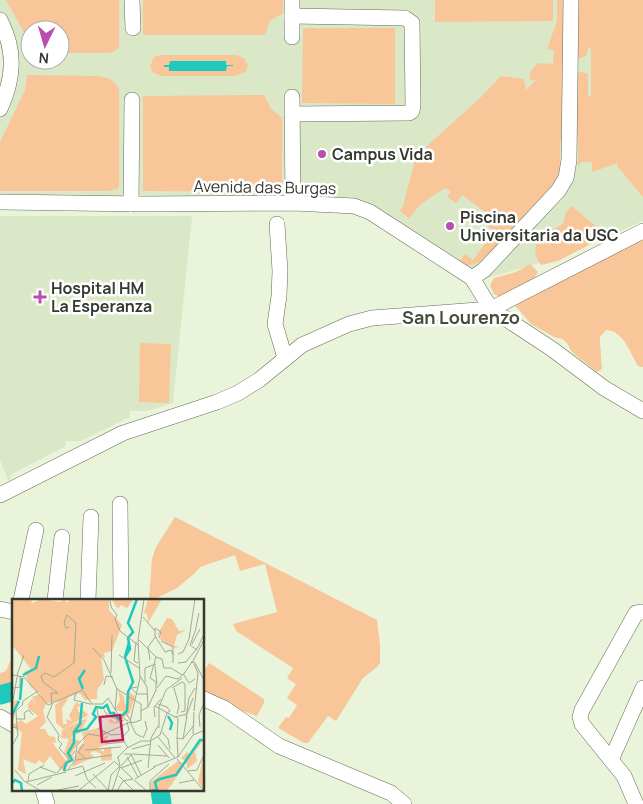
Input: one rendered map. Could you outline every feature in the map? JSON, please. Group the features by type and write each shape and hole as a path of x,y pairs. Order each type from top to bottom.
{"street":[{"path":"132,0 133,28"},
{"path":"292,0 292,36"},
{"path":"472,278 491,263 558,191 566,178 569,160 571,0"},
{"path":"292,16 405,18 409,20 412,24 413,105 412,111 409,113 292,114"},
{"path":"0,20 9,40 11,66 8,90 0,109"},
{"path":"292,97 293,203"},
{"path":"131,204 132,100"},
{"name":"Avenida das Burgas","path":"0,203 293,203 364,208 472,278 491,309"},
{"name":"Avenida das Burgas","path":"0,203 27,205 34,210"},
{"path":"277,224 280,271 275,324 285,358"},
{"path":"0,495 123,432 233,395 259,380 302,345 315,338 366,318 491,309 643,231"},
{"path":"491,309 552,349 604,388 643,411"},
{"path":"120,504 121,599"},
{"path":"88,599 91,517"},
{"path":"21,599 36,530"},
{"path":"55,599 62,537"},
{"path":"636,804 624,776 582,724 580,717 582,710 636,612 643,612"},
{"path":"611,760 643,688"},
{"path":"205,699 224,708 279,746 391,793 404,804"}],"shaded area":[{"name":"Campus Vida","path":"0,0 643,0 643,221 567,255 480,280 355,200 206,196 134,201 0,198 0,112 12,83 0,16"},
{"path":"6,0 119,0 119,47 109,53 70,53 70,20 20,20 20,25"},
{"path":"143,0 283,0 283,13 270,21 265,35 145,35 143,34"},
{"path":"435,0 553,0 553,21 435,22"},
{"path":"557,0 643,0 643,197 617,166 618,163 592,172 592,162 581,162 578,167 578,134 560,141 558,176 535,208 480,262 469,265 458,264 465,254 473,260 494,231 486,225 492,217 462,195 456,203 447,197 451,192 445,188 421,204 409,218 400,211 416,156 480,98 501,76 524,79 526,90 536,80 530,80 530,72 538,63 553,64 554,50 547,49 557,21","holes":["588,48 591,48 591,97 588,96 588,74 582,72 568,74 567,55 578,59 586,56"]},
{"path":"305,28 395,28 395,104 302,103 303,30"},
{"path":"160,55 237,55 245,59 248,66 245,72 236,76 161,76 152,72 150,66 154,57"},
{"path":"27,75 97,76 108,78 116,84 119,90 118,189 108,191 0,191 0,142 25,90"},
{"path":"264,95 271,109 282,118 282,192 143,191 143,96"},
{"path":"572,206 600,230 587,246 558,261 541,265 535,252 538,237 563,224 566,212"},
{"path":"0,216 192,216 173,403 147,411 130,411 130,417 81,441 66,441 66,446 12,474 9,482 0,460"},
{"path":"643,240 643,367 638,366 622,338 612,331 606,330 600,337 602,369 597,372 572,352 567,343 562,339 554,337 531,324 513,303"},
{"path":"530,264 538,272 533,280 500,297 494,294 490,285 494,278 516,272"},
{"path":"140,343 171,344 169,403 139,402"},
{"path":"175,517 377,620 380,663 363,678 336,721 328,716 308,743 304,743 278,728 286,717 289,718 297,705 287,698 296,684 287,678 293,668 236,631 233,624 277,612 265,564 240,571 235,555 200,567 177,588 155,599 149,599 152,559 156,547"},
{"path":"12,657 12,687 0,690 0,673 6,671"},
{"path":"209,663 264,699 264,703 257,716 205,697 205,669"}],"water":[{"path":"170,61 226,61 226,65 233,66 227,66 226,71 169,71 169,67 164,67 164,65 169,65"}],"waterway":[{"path":"0,695 12,692"},
{"path":"160,792 162,804"}],"place":[{"name":"Campus Vida","path":"322,154"},
{"name":"Piscina Universitaria da USC","path":"450,226"},
{"name":"Hospital HM La Esperanza","path":"40,297"}],"district":[{"name":"San Lourenzo","path":"461,317"}]}
